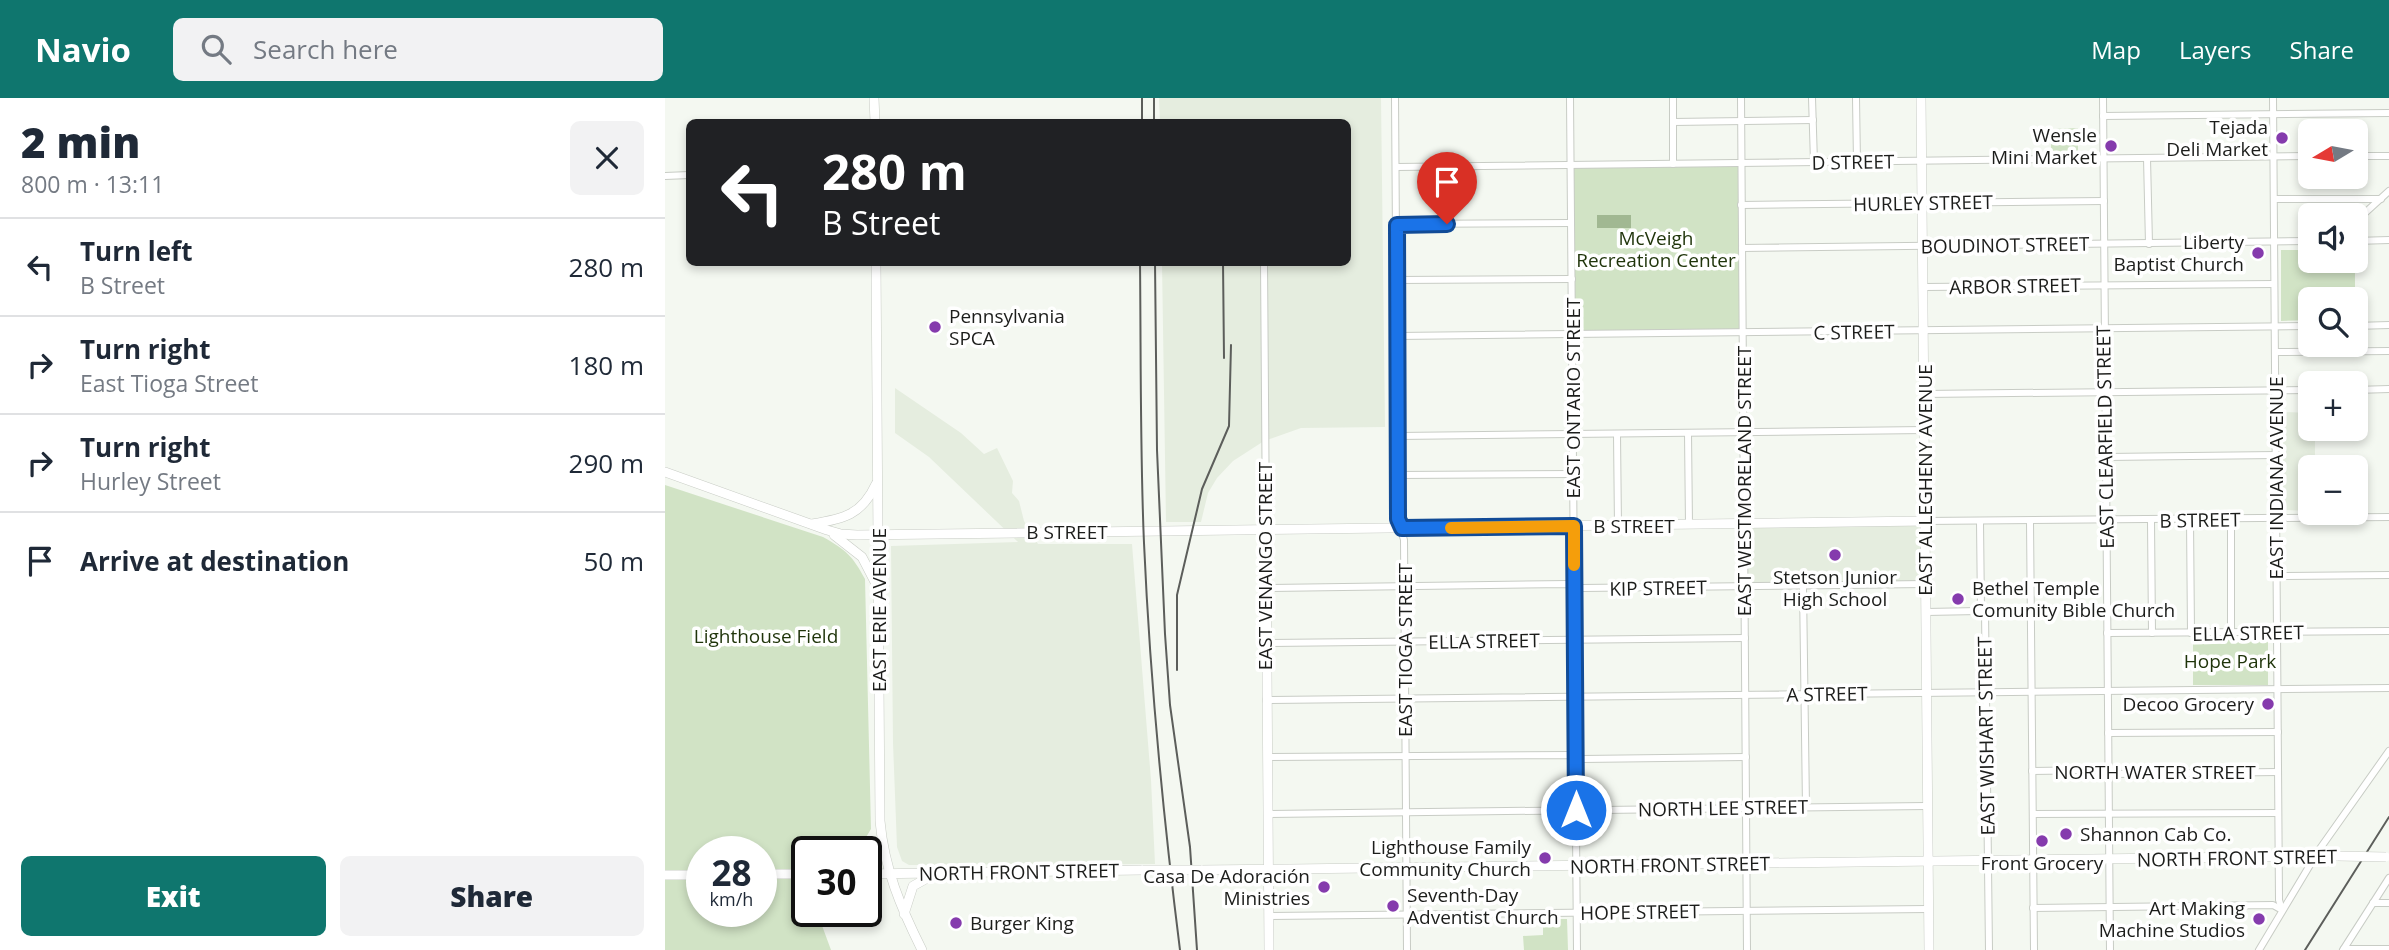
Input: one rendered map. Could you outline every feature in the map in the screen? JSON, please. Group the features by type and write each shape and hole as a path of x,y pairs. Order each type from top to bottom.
{"main road":[{"path":"874,98 875,119"},
{"name":"EAST ALLEGHENY AVENUE","path":"1921,98 1929,950"},
{"name":"EAST ERIE AVENUE","path":"876,266 880,821 889,874 904,914 922,950"},
{"path":"665,472 827,530 862,556 877,584 879,595"},
{"path":"811,524 840,519 855,512 869,498 876,485 877,472"},
{"name":"B STREET","path":"827,530 841,534 1265,531 1925,521"},
{"name":"EAST VENANGO STREET","path":"1265,531 1269,950"},
{"name":"NORTH FRONT STREET","path":"882,874 2387,857"},
{"path":"904,914 913,886 937,873"},
{"path":"665,875 686,875"}],"street":[{"name":"EAST TIOGA STREET","path":"1395,98 1398,519 1404,540 1407,950"},
{"name":"EAST ONTARIO STREET","path":"1570,98 1577,950"},
{"path":"1673,98 1673,164"},
{"name":"EAST WESTMORELAND STREET","path":"1741,98 1747,950"},
{"path":"1812,98 1814,163"},
{"path":"1856,98 1857,162"},
{"name":"EAST CLEARFIELD STREET","path":"2103,98 2110,950"},
{"name":"EAST INDIANA AVENUE","path":"2273,98 2278,813 2280,900 2283,910"},
{"path":"2103,116 2389,113"},
{"path":"1673,122 1813,120"},
{"name":"D STREET","path":"1396,167 2298,156"},
{"path":"2368,156 2389,156"},
{"path":"2147,158 2148,244"},
{"path":"665,176 686,175"},
{"path":"2368,210 2389,191"},
{"path":"2274,199 2381,199"},
{"name":"HURLEY STREET","path":"1741,205 2104,201"},
{"path":"1397,225 1570,223"},
{"path":"2368,240 2389,240"},
{"name":"BOUDINOT STREET","path":"1742,248 2298,241"},
{"name":"EAST VENANGO STREET","path":"1264,266 1265,531"},
{"path":"1397,280 1571,279"},
{"name":"ARBOR STREET","path":"1924,287 2274,284"},
{"name":"C STREET","path":"1397,336 2298,326"},
{"path":"2368,326 2389,326"},
{"path":"2275,352 2389,351"},
{"path":"2368,390 2389,389"},
{"path":"1924,394 2298,390"},
{"path":"1398,436 1924,430"},
{"path":"1688,433 1689,526"},
{"path":"1617,434 1618,527"},
{"path":"2106,457 2276,455"},
{"path":"1398,475 1573,474"},
{"name":"B STREET","path":"1925,521 1980,523 2389,517"},
{"path":"2190,520 2190,634"},
{"path":"2231,520 2231,633"},
{"path":"2151,521 2152,633"},
{"path":"2030,522 2033,950"},
{"name":"EAST WISHART STREET","path":"1980,523 1986,693 1989,950"},
{"path":"2277,576 2389,575"},
{"name":"KIP STREET","path":"1265,588 1569,584 1581,589 1925,584"},
{"path":"1803,587 1806,807"},
{"path":"1926,612 2031,611"},
{"name":"ELLA STREET","path":"2107,633 2389,631"},
{"name":"ELLA STREET","path":"1266,643 1745,638"},
{"name":"A STREET","path":"1266,700 2389,688"},
{"path":"2108,733 2278,732"},
{"path":"2259,950 2316,857 2389,751"},
{"path":"1267,757 1746,757"},
{"name":"NORTH WATER STREET","path":"2032,771 2278,772"},
{"name":"NORTH LEE STREET","path":"1268,814 1927,806"},
{"path":"2033,814 2278,813"},
{"path":"2344,950 2389,878"},
{"path":"2373,903 2389,903"},
{"path":"2033,908 2273,905 2283,910"},
{"name":"HOPE STREET","path":"1268,916 1928,909"},
{"path":"2344,950 2389,949"}],"shaded area":[{"path":"1159,98 1381,98 1385,427 1301,428 1264,441 1233,461 1217,478 1208,493 1201,522 1166,522 1162,266 1351,266 1351,119 1160,119"},
{"path":"1597,215 1631,215 1631,228 1597,228"},
{"path":"895,388 961,433 984,454 997,448 1013,481 1012,493 1019,501 1024,521 1038,544 1132,544 1155,864 909,865 902,861 897,847 893,743 891,546 1018,542 929,457 895,433"},
{"path":"2285,412 2298,413 2298,441 2315,441 2315,455 2298,455 2298,511 2283,510"},
{"name":"Stetson Junior High School","path":"1925,521 1925,584 1745,587 1744,525"}],"green space":[{"path":"2078,128 2078,152 2051,152 2051,129"},
{"name":"McVeigh Recreation Center","path":"1741,163 1743,333 1572,335 1570,165"},
{"path":"2281,250 2298,250 2298,273 2355,273 2355,287 2298,287 2298,320 2281,321"},
{"name":"Lighthouse Field","path":"665,485 823,537 848,554 865,579 871,829 867,836 791,836 791,927 823,927 831,950 665,950"},
{"name":"Hope Park","path":"2268,637 2268,685 2193,685 2193,638"},
{"path":"1543,919 1567,919 1568,950 1524,950 1523,936 1543,935"}],"railway":[{"path":"1142,98 1142,119"},
{"path":"1154,98 1154,119"},
{"path":"1140,266 1144,543 1158,747 1180,950"},
{"path":"1155,266 1157,450 1165,634 1170,705 1190,847 1197,950"},
{"path":"1223,266 1224,358"},
{"path":"1177,670 1177,595 1202,489 1229,426 1231,345"},
{"path":"2305,950 2389,817"}],"slow traffic":[{"path":"1451,528 1574,526 1574,565"}],"place":[{"name":"Tejada Deli Market","path":"2282,138"},
{"name":"Wensle Mini Market","path":"2111,146"},
{"name":"Liberty Baptist Church","path":"2258,253"},
{"name":"Pennsylvania SPCA","path":"935,327"},
{"name":"Stetson Junior High School","path":"1835,555"},
{"name":"Bethel Temple Comunity Bible Church","path":"1958,599"},
{"name":"Decoo Grocery","path":"2268,704"},
{"name":"Shannon Cab Co.","path":"2066,834"},
{"name":"Front Grocery","path":"2042,841"},
{"name":"Lighthouse Family Community Church","path":"1545,858"},
{"name":"Casa De Adoración Ministries","path":"1324,887"},
{"name":"Seventh-Day Adventist Church","path":"1393,906"},
{"name":"Art Making Machine Studios","path":"2259,919"},
{"name":"Burger King","path":"956,923"}],"route":[{"path":"1447,224 1397,225 1398,519 1402,528 1574,526 1576,810"}]}
